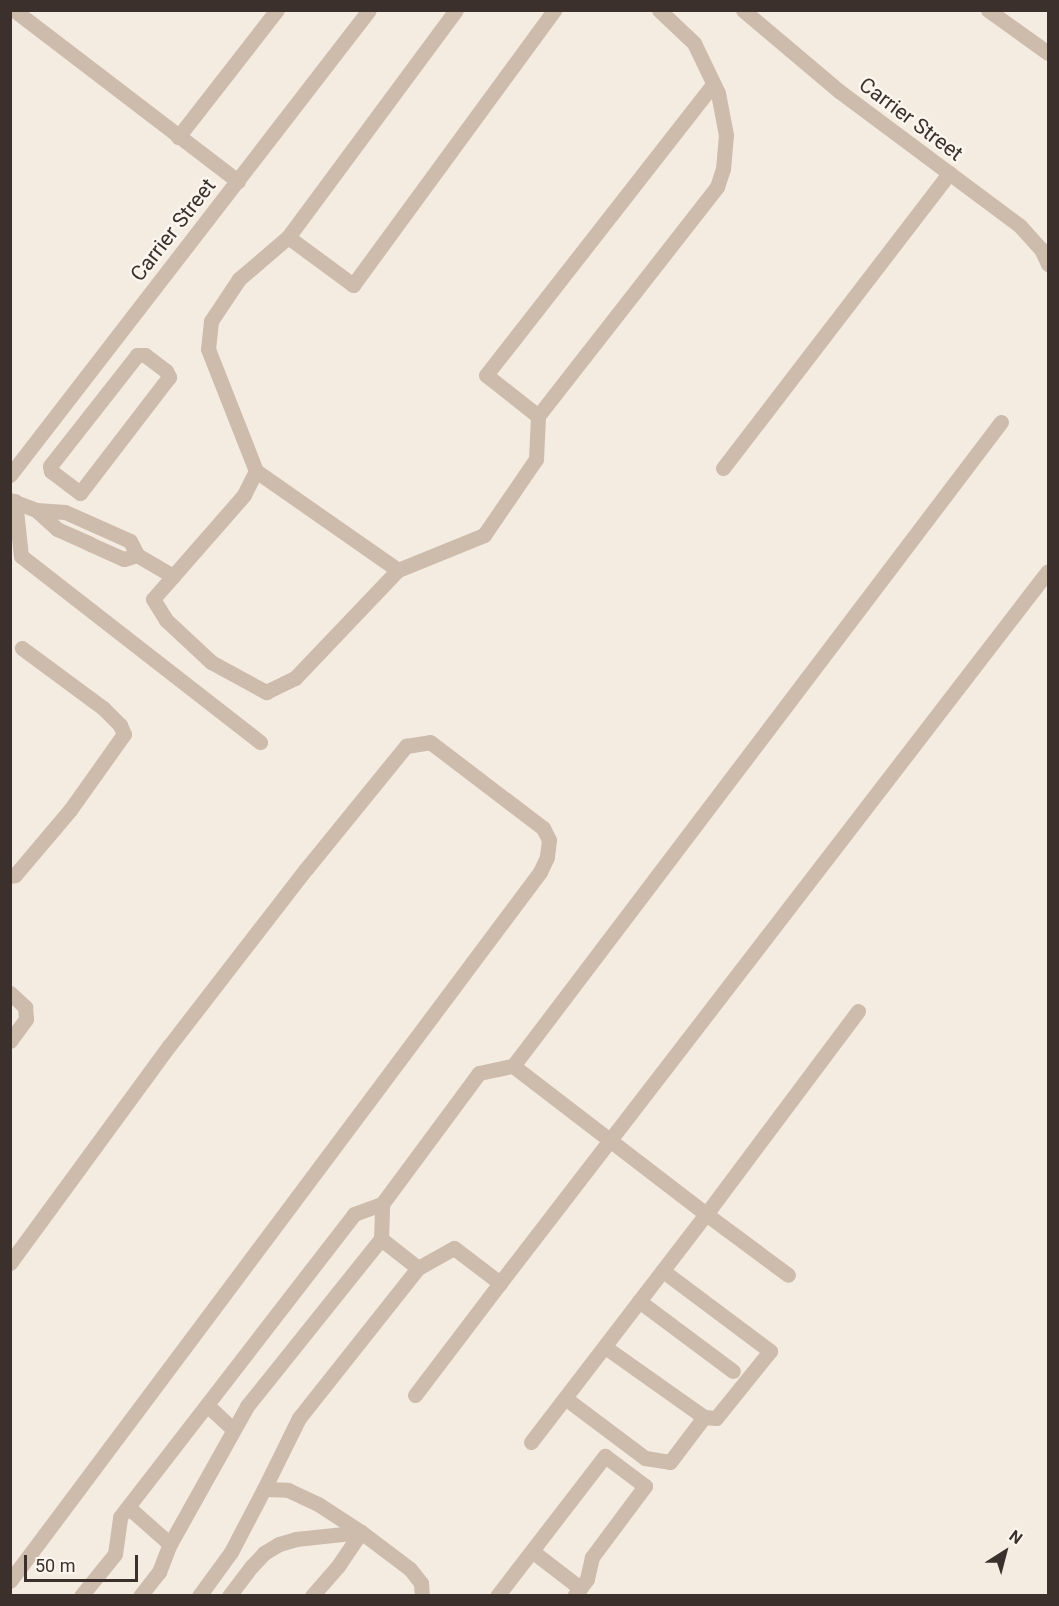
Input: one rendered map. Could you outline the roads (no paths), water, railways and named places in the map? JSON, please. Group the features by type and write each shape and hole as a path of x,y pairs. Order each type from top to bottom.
{"street":[{"path":"14,10 238,181"},
{"path":"178,137 277,10"},
{"name":"Carrier Street","path":"10,475 369,10"},
{"path":"398,570 256,471 208,349 211,321 239,279 288,237 456,10"},
{"path":"288,237 353,285 554,10"},
{"path":"256,471 243,495 153,599 166,620 211,662 266,692 295,678 398,570 484,536 536,459 538,416 717,187 723,169 726,135 713,84 694,44 659,10"},
{"name":"Carrier Street","path":"743,10 839,91 1020,226 1041,249 1048,264"},
{"path":"988,10 1048,53"},
{"path":"538,416 486,375 713,84"},
{"path":"723,468 949,173"},
{"path":"137,355 145,355 166,371 169,377 166,384 83,492 77,490 50,469 50,466 131,361 137,355"},
{"path":"81,1596 115,1554 120,1517 354,1214 382,1204 479,1073 513,1066 1001,422"},
{"path":"65,512 77,490"},
{"path":"13,500 36,510 57,529 124,559 137,555"},
{"path":"13,500 21,556 260,742"},
{"path":"36,510 65,512 130,541 137,555 173,576"},
{"path":"415,1395 1048,571"},
{"path":"10,876 15,875 70,810 124,735 120,725 103,708 22,648"},
{"path":"10,1263 169,1046 306,869 406,746 430,742 543,828 549,840 547,857 540,872 10,1581"},
{"path":"10,993 26,1007 26,1019 10,1041"},
{"path":"531,1442 663,1271 858,1011"},
{"path":"513,1066 788,1275"},
{"path":"140,1596 159,1572 170,1544 247,1406 381,1239 382,1204"},
{"path":"381,1239 418,1268"},
{"path":"200,1596 231,1552 299,1418 418,1268 454,1248 500,1283"},
{"path":"605,1347 704,1417 716,1418 770,1351 663,1271"},
{"path":"639,1301 733,1371"},
{"path":"565,1398 645,1458 670,1462 704,1417"},
{"path":"207,1405 233,1429"},
{"path":"497,1596 605,1456 645,1486 592,1557 587,1579 577,1592 532,1551"},
{"path":"264,1489 288,1490 318,1504 361,1532 410,1569 421,1583 423,1596"},
{"path":"128,1507 170,1544"},
{"path":"229,1596 264,1553 296,1539 361,1532"},
{"path":"312,1596 338,1566 361,1532"}]}
